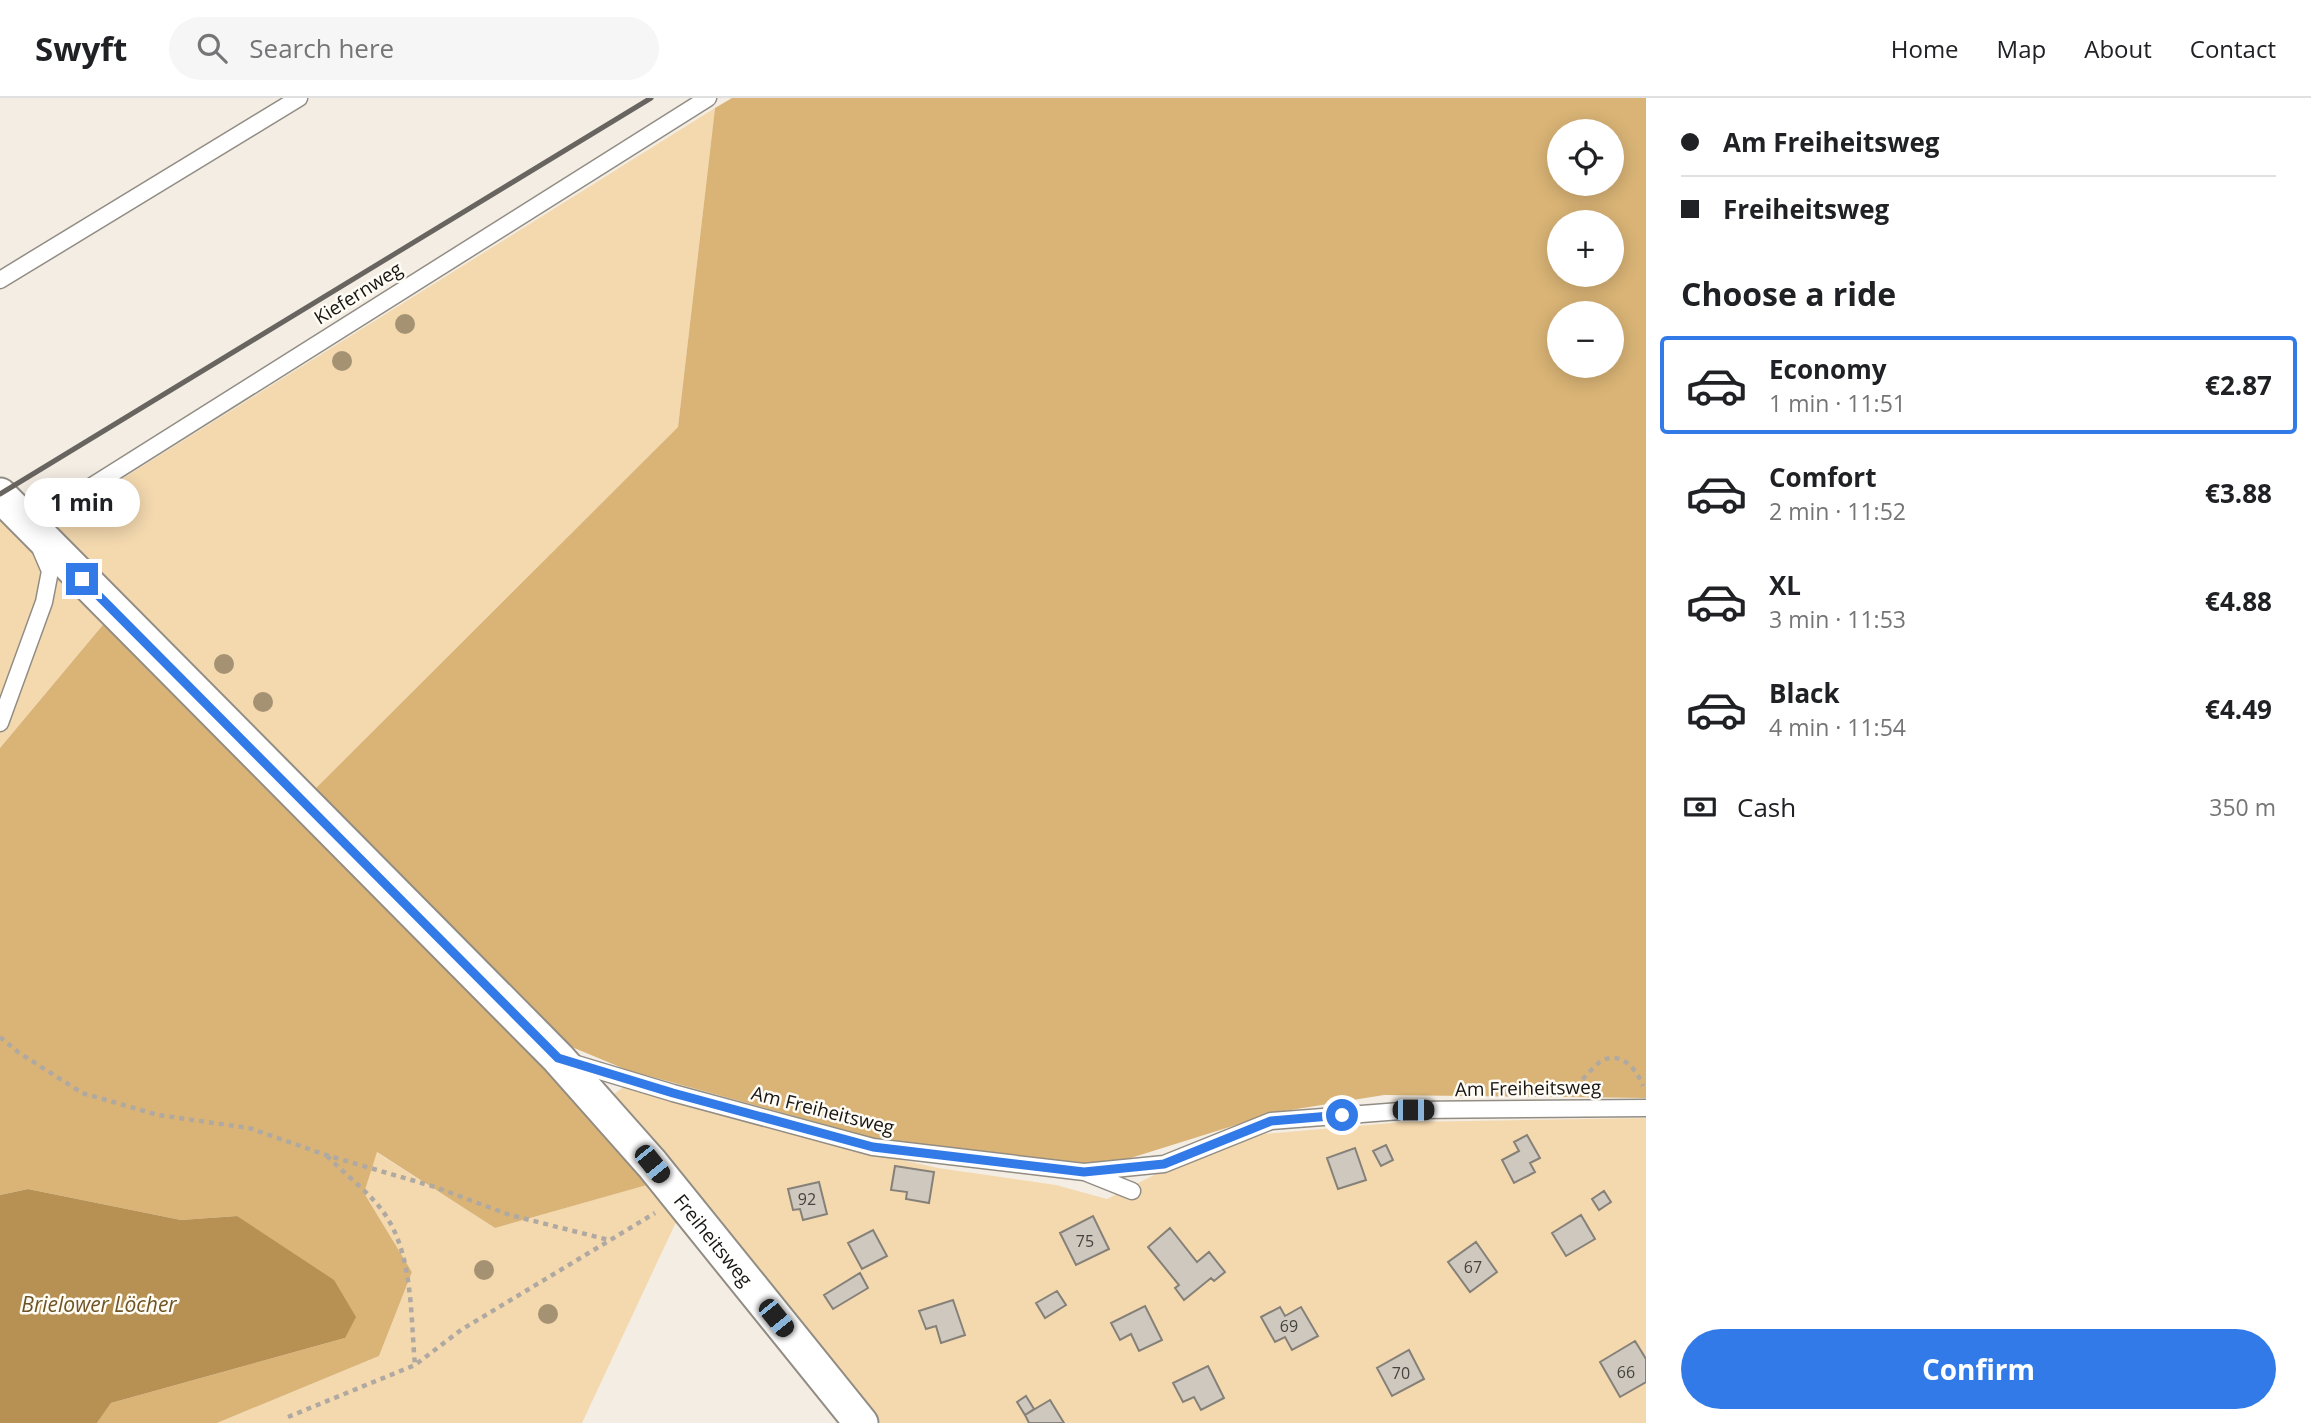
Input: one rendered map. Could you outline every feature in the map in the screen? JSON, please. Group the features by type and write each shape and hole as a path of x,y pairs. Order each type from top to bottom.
{"street":[{"name":"Freiheitsweg","path":"0,495 558,1058 680,1198 861,1423"}],"lane":[{"path":"0,280 299,98"},
{"name":"Kiefernweg","path":"30,524 708,98"},
{"name":"Freiheitsweg","path":"0,723 44,603 50,570 30,524"},
{"name":"Am Freiheitsweg","path":"558,1058 673,1093 873,1147 1084,1172 1164,1164 1271,1121 1413,1110 1645,1108"},
{"name":"Am Freiheitsweg","path":"1084,1172 1132,1191"}],"path":[{"path":"0,1037 18,1052 82,1093 158,1115 248,1128 326,1155 435,1187 510,1214 609,1240"},
{"path":"1548,1108 1588,1076 1600,1062 1611,1058 1625,1060 1638,1073 1645,1092 1645,1108"},
{"path":"326,1155 379,1205 399,1241 407,1279 415,1364"},
{"path":"288,1417 415,1364 461,1331 680,1198"}],"shaded area":[{"path":"732,98 1646,98 1646,1098 1384,1095 1278,1112 1121,1161 1048,1165 892,1143 627,1070 555,1040 314,790 678,427 715,108"},
{"path":"715,108 678,427 314,790 58,532 61,517"},
{"path":"0,509 107,620 0,748"},
{"path":"107,620 501,1020 647,1185 495,1228 377,1152 364,1193 412,1272 379,1356 217,1423 97,1423 111,1403 345,1338 237,1216 181,1220 28,1189 0,1195 0,748"},
{"path":"625,1086 646,1088 816,1141 938,1168 1056,1185 1107,1199 1154,1175 1264,1134 1403,1122 1646,1118 1646,1423 880,1423 614,1094"},
{"path":"376,1152 495,1228 647,1185 677,1220 582,1423 217,1423 379,1356 412,1272 364,1193"}],"water":[{"name":"Brielower Löcher","path":"28,1189 181,1220 237,1216 334,1280 356,1317 345,1338 111,1403 97,1423 0,1423 0,1195"}],"building":[{"path":"1527,1135 1540,1158 1530,1163 1535,1172 1514,1183 1502,1160 1519,1151 1514,1142"},
{"path":"1386,1145 1393,1160 1381,1166 1373,1151"},
{"path":"1355,1148 1366,1180 1338,1189 1327,1158"},
{"path":"895,1166 934,1172 929,1203 906,1199 907,1192 891,1190"},
{"path":"819,1182 827,1214 803,1220 800,1209 793,1210 788,1189"},
{"path":"1604,1191 1611,1202 1599,1210 1592,1199"},
{"path":"1581,1215 1595,1239 1566,1256 1552,1233"},
{"path":"1093,1216 1109,1249 1076,1265 1060,1233"},
{"path":"1170,1228 1197,1262 1209,1252 1225,1272 1214,1281 1211,1278 1184,1300 1175,1288 1179,1285 1148,1247"},
{"path":"873,1230 887,1256 862,1269 848,1243"},
{"path":"1476,1242 1497,1272 1470,1292 1448,1262"},
{"path":"860,1273 868,1288 833,1309 824,1295"},
{"path":"1057,1291 1066,1305 1045,1318 1036,1303"},
{"path":"953,1300 965,1335 941,1343 936,1326 926,1329 919,1311"},
{"path":"1145,1306 1162,1340 1139,1351 1131,1334 1120,1340 1111,1323"},
{"path":"1280,1307 1285,1316 1301,1307 1318,1336 1292,1350 1285,1337 1275,1342 1261,1317"},
{"path":"1635,1341 1646,1359 1646,1382 1620,1397 1600,1362"},
{"path":"1409,1350 1424,1379 1392,1396 1377,1368"},
{"path":"1208,1366 1224,1398 1201,1410 1194,1397 1183,1402 1173,1383"},
{"path":"1026,1396 1034,1409 1025,1415 1017,1402"},
{"path":"1050,1400 1064,1423 1029,1423 1025,1415"}],"railway":[{"path":"0,494 651,98"}],"route":[{"path":"82,579 558,1058 673,1093 873,1147 1084,1172 1164,1164 1271,1121 1342,1115"}]}
